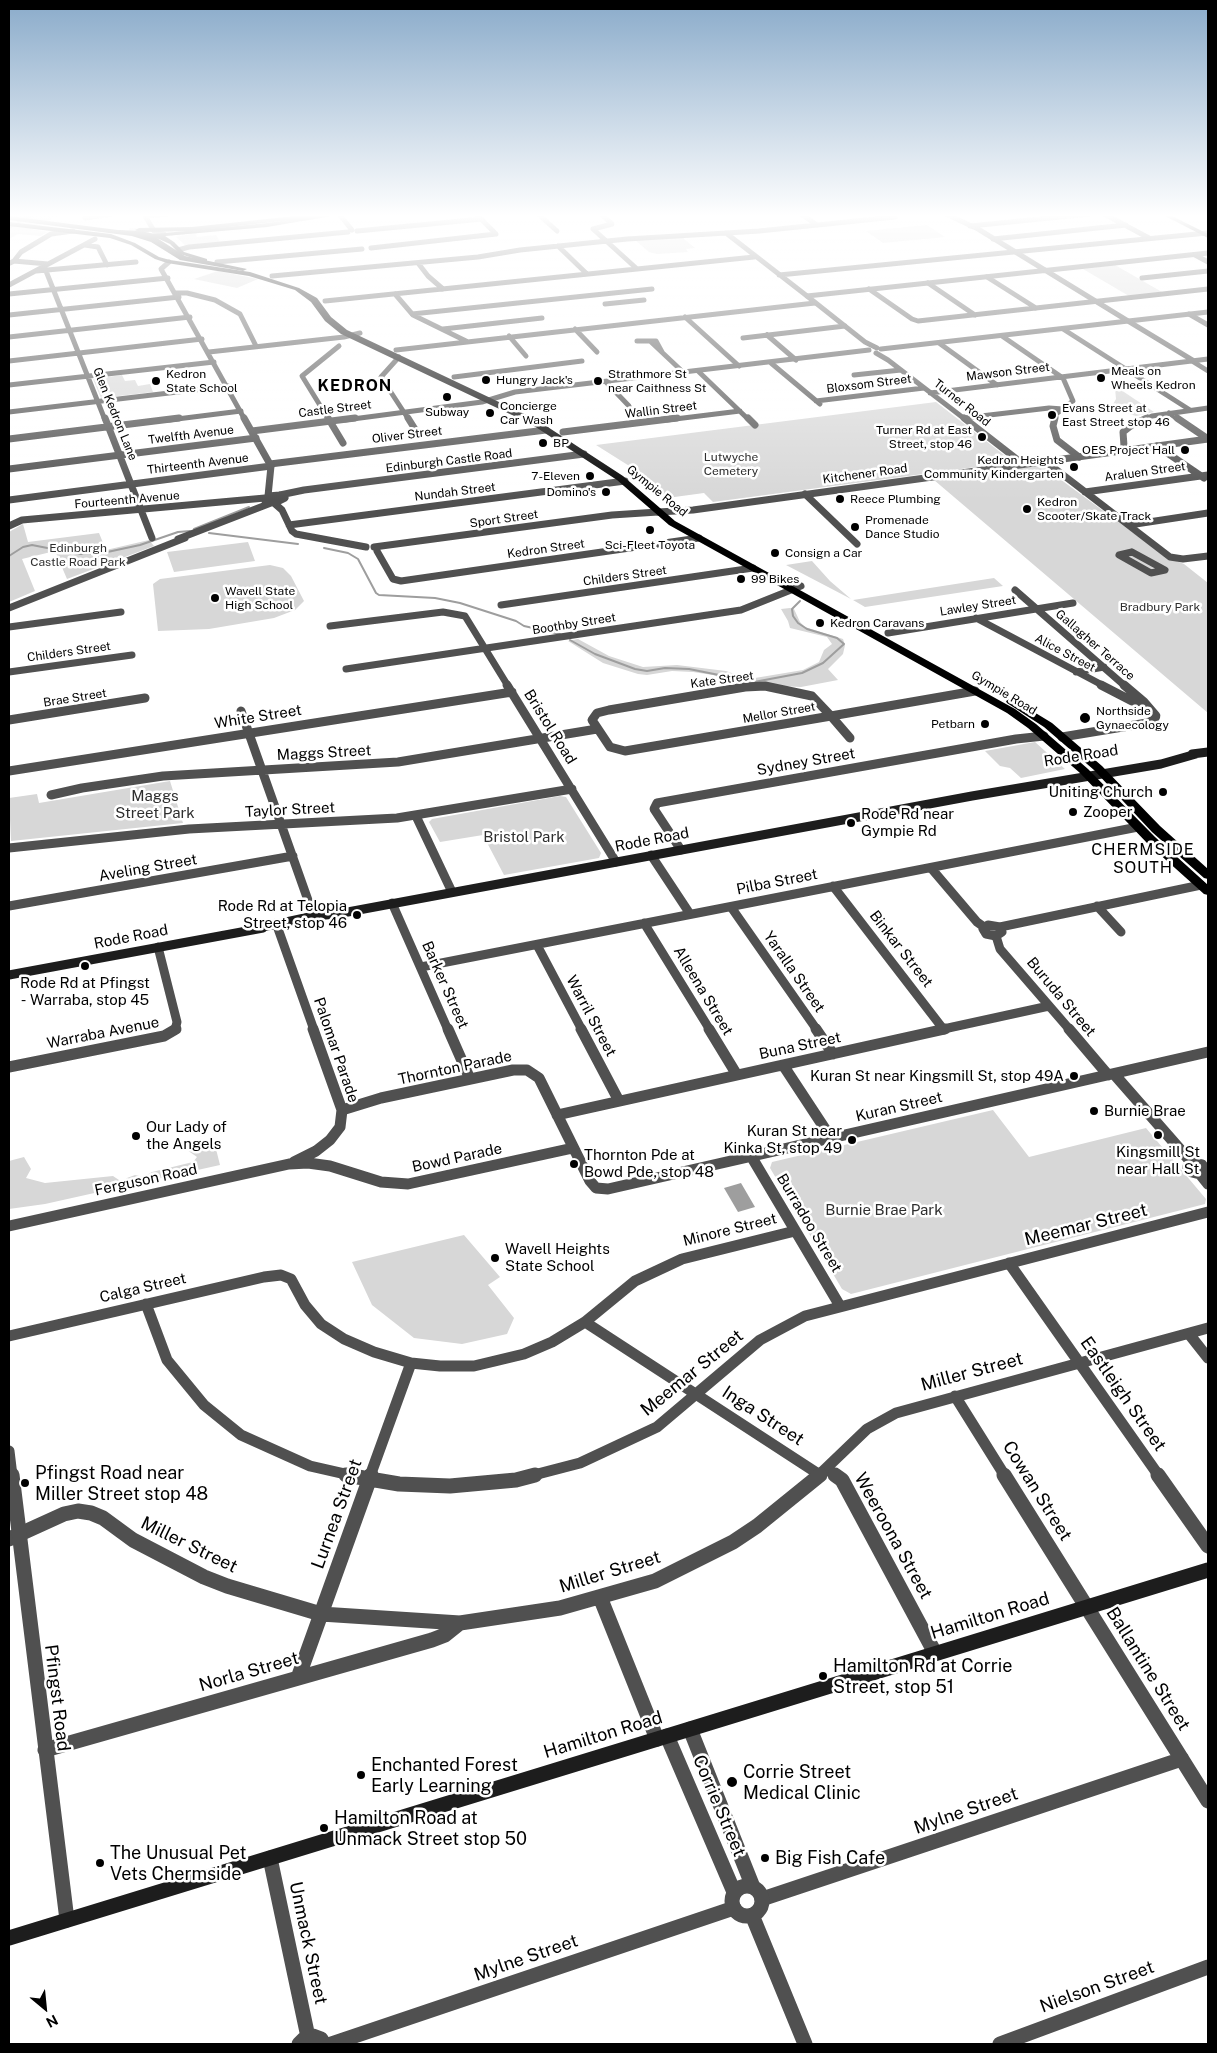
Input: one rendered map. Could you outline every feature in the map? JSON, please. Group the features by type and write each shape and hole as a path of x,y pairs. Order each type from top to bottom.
{"highway":[{"name":"Gympie Road","path":"321,310 326,318 351,336 454,377 546,430 625,481 668,520 699,538 791,589 888,633 1022,707 1062,738 1094,772 1163,835 1206,883"},
{"name":"Gympie Road","path":"332,310 343,323 397,354 563,432 629,474 670,511 701,531 801,586 825,603 1011,712 1094,772 1138,827 1206,883"}],"main road":[{"name":"Rode Road","path":"9,975 1094,772 1162,764 1208,752"},
{"name":"Hamilton Road","path":"9,1938 1208,1570"}],"street":[{"path":"9,315 61,310"},
{"name":"Glen Kedron Lane","path":"61,310 152,538"},
{"path":"186,310 271,465 268,500"},
{"path":"232,310 240,314 256,346"},
{"path":"408,310 412,314 466,341"},
{"path":"412,314 452,310"},
{"path":"418,434 381,376 397,354 466,341 747,310"},
{"name":"Turner Road","path":"825,310 1023,464"},
{"path":"898,310 914,321 1021,310"},
{"path":"968,310 976,315"},
{"path":"1110,310 1208,371"},
{"name":"Castle Street","path":"252,431 450,407 494,400 516,394 606,382 1208,312"},
{"path":"1189,314 1208,325"},
{"path":"9,337 190,317"},
{"path":"685,317 739,366"},
{"path":"443,329 542,318"},
{"path":"743,338 845,326"},
{"path":"575,329 597,352"},
{"path":"1064,329 1190,410"},
{"path":"209,352 360,334"},
{"path":"766,335 796,360"},
{"path":"509,336 526,356"},
{"path":"1002,336 1062,377 1073,401 1056,414 1053,426 1056,438 1079,457"},
{"path":"9,361 202,339"},
{"path":"637,341 650,341 684,373"},
{"path":"939,343 997,385"},
{"path":"338,346 302,376 343,443"},
{"name":"Mawson Street","path":"930,393 1208,359"},
{"path":"9,385 214,362"},
{"path":"454,377 582,362"},
{"name":"Bloxsom Street","path":"772,362 818,403 924,388"},
{"path":"854,375 901,370"},
{"path":"698,371 755,425"},
{"path":"606,382 629,406"},
{"path":"9,412 228,386"},
{"path":"964,418 1049,408 1062,409"},
{"path":"1128,450 1124,447 1124,430 1146,418 1208,408"},
{"path":"9,439 241,411"},
{"name":"Wallin Street","path":"563,432 740,411"},
{"path":"1169,413 1208,439"},
{"name":"Oliver Street","path":"271,465 546,430"},
{"name":"Wallin Street","path":"572,438 586,430"},
{"name":"Twelfth Avenue","path":"9,469 256,438"},
{"name":"Kitchener Road","path":"657,511 805,494 1208,439"},
{"path":"1157,446 1205,476 1208,481"},
{"name":"Edinburgh Castle Road","path":"268,500 316,489 584,454"},
{"path":"1045,461 1175,559 1183,560 1208,556"},
{"name":"Thirteenth Avenue","path":"9,500 271,465"},
{"name":"Araluen Street","path":"1085,492 1205,476"},
{"path":"270,480 281,497 282,510 289,525 297,535 342,542 371,550"},
{"name":"Nundah Street","path":"289,525 625,481"},
{"path":"805,494 857,544"},
{"name":"Fourteenth Avenue","path":"9,526 22,520 249,500 268,500"},
{"path":"268,500 282,510"},
{"path":"9,608 251,511 268,500"},
{"name":"Sport Street","path":"371,550 657,511"},
{"path":"1129,525 1208,514"},
{"name":"Kedron Street","path":"371,550 381,559 392,578 397,580 699,538"},
{"path":"1132,552 1165,570 1151,573 1119,555 1156,546"},
{"name":"Childers Street","path":"501,605 753,568"},
{"name":"Boothby Street","path":"346,669 741,610 801,586"},
{"name":"Gallagher Terrace","path":"1015,590 1156,714 1156,718 1147,723 1062,738"},
{"name":"Lawley Street","path":"888,633 1073,603"},
{"path":"9,627 121,612"},
{"name":"Bristol Road","path":"330,626 454,612 467,618 616,862"},
{"name":"Alice Street","path":"976,618 1132,701 1144,702"},
{"name":"Childers Street","path":"9,672 132,655"},
{"path":"1076,672 1104,667"},
{"name":"Kate Street","path":"598,729 592,718 601,712 755,686 809,695 817,701 850,738"},
{"name":"Mellor Street","path":"598,729 610,747 625,751 975,691"},
{"name":"White Street","path":"9,771 512,692"},
{"name":"Brae Street","path":"9,720 145,698"},
{"path":"241,711 314,918"},
{"name":"Sydney Street","path":"1016,738 1027,732 1032,726"},
{"name":"Maggs Street","path":"51,795 82,788 163,776 385,764 598,729"},
{"name":"Sydney Street","path":"681,850 654,810 655,804 1016,738 1044,736"},
{"name":"Taylor Street","path":"9,848 159,832 416,816 572,789"},
{"path":"416,816 452,892"},
{"name":"Pilba Street","path":"421,967 1138,827"},
{"path":"651,855 690,914"},
{"name":"Aveling Street","path":"9,906 293,856"},
{"path":"931,868 977,922 984,927 984,932 998,931 1097,906 1206,883"},
{"name":"Binkar Street","path":"833,886 944,1030"},
{"name":"Barker Street","path":"392,903 470,1079"},
{"path":"1097,906 1121,932"},
{"name":"Yaralla Street","path":"731,907 833,1054"},
{"name":"Alleena Street","path":"644,923 737,1075"},
{"name":"Palomar Parade","path":"277,925 342,1110 340,1127 330,1140 316,1151 289,1164"},
{"name":"Buruda Street","path":"998,931 998,947 1192,1163 1188,1167 1190,1171 1204,1168"},
{"name":"Warril Street","path":"537,945 619,1101"},
{"name":"Warraba Avenue","path":"9,1067 164,1036 174,1032 177,1028 177,1022 158,947"},
{"name":"Buna Street","path":"557,1114 1050,1006"},
{"name":"Kuran Street","path":"596,1188 610,1189 1208,1052"},
{"path":"783,1065 831,1138"},
{"name":"Thornton Parade","path":"342,1110 381,1098 470,1079 517,1070 530,1071 539,1078 590,1181 596,1188"},
{"name":"Bowd Parade","path":"289,1164 308,1163 330,1166 381,1182 408,1184 573,1148"},
{"name":"Burradoo Street","path":"751,1156 840,1306"},
{"name":"Ferguson Road","path":"9,1226 289,1164"},
{"path":"1204,1168 1208,1184"},
{"name":"Meemar Street","path":"146,1304 167,1360 192,1392 225,1422 250,1439 310,1466 370,1480 399,1484 450,1486 516,1480 580,1463 639,1437 657,1427 698,1395 764,1337 805,1316 1208,1212"},
{"name":"Minore Street","path":"285,1275 291,1279 305,1305 321,1324 344,1339 374,1352 411,1363 454,1367 489,1363 539,1348 560,1338 585,1322 635,1281 682,1259 795,1231"},
{"name":"Eastleigh Street","path":"1009,1262 1208,1546"},
{"name":"Calga Street","path":"9,1336 271,1275 285,1275"},
{"name":"Inga Street","path":"585,1322 698,1395 824,1472"},
{"name":"Miller Street","path":"14,1536 64,1514 78,1511 90,1512 103,1518 133,1540 204,1577 226,1586 321,1614 410,1622 460,1623 534,1613 655,1581 733,1542 757,1526 824,1472 873,1424 896,1413 1208,1328"},
{"path":"1189,1334 1208,1358"},
{"name":"Lurnea Street","path":"298,1678 411,1363"},
{"name":"Cowan Street","path":"955,1396 1087,1607"},
{"name":"Pfingst Road","path":"9,1451 14,1536 67,1920"},
{"name":"Weeroona Street","path":"824,1472 842,1480 935,1653"},
{"name":"Corrie Street","path":"600,1597 734,1900"},
{"name":"Ballantine Street","path":"1087,1607 1208,1801"},
{"name":"Norla Street","path":"45,1750 432,1640 445,1635 460,1623"},
{"name":"Corrie Street","path":"690,1729 758,1893"},
{"name":"Mylne Street","path":"758,1893 1182,1759"},
{"name":"Unmack Street","path":"270,1858 304,2041"},
{"path":"744,1886 758,1893 760,1909 752,1915 742,1915 734,1900 744,1886"},
{"name":"Mylne Street","path":"331,2044 734,1900"},
{"path":"752,1915 805,2044"},
{"name":"Nielson Street","path":"1000,2044 1208,1967"},
{"path":"304,2041 317,2037 324,2044"}],"green space":[{"path":"122,375 125,381 135,380 138,386 150,384 153,392 101,398 93,379"},
{"path":"1120,387 1124,392 1154,412 1136,416 1111,408 1116,399 1115,388"},
{"name":"Lutwyche Cemetery","path":"936,402 1013,462 713,502 704,493 667,498 642,474 596,445"},
{"name":"Bradbury Park","path":"1037,466 1045,468 1166,557 1184,564 1208,583 1208,713 934,480"},
{"name":"Edinburgh Castle Road Park","path":"23,524 28,542 99,533 106,550 149,540 154,546 67,579 55,551 22,559 35,591 9,602 9,532"},
{"path":"248,542 255,561 174,572 167,552"},
{"path":"812,561 830,581 851,599 786,565"},
{"path":"270,565 283,568 291,576 304,601 295,610 274,618 209,629 158,631 153,584 160,579"},
{"path":"994,578 1003,586 865,607 853,600"},
{"path":"781,609 794,609 800,622 805,627 843,639 845,645 843,654 828,669 838,680 801,687 738,684 713,675 693,672 672,671 647,675 638,674 603,663 568,641 578,639 609,656 643,667 677,665 726,671 749,679 803,670 819,662 824,650 832,644 827,637 790,628"},
{"path":"1035,742 1065,769 1021,778 1010,768 1000,766 985,751"},
{"name":"Maggs Street Park","path":"170,781 183,823 11,841 9,798 37,794 39,803"},
{"name":"Bristol Park","path":"560,796 566,797 601,853 599,858 504,875 483,835 440,842 429,822 432,819"},
{"name":"Burnie Brae Park","path":"993,1110 1029,1157 1146,1128 1206,1199 1205,1204 851,1294 842,1289 770,1168 772,1162"},
{"path":"215,1145 220,1165 45,1204 9,1209 9,1161 24,1157 31,1169 26,1178 45,1183 113,1176 122,1182 135,1175 143,1177 152,1172 193,1162 197,1157 187,1150"},
{"path":"464,1235 500,1277 488,1285 514,1318 507,1334 462,1344 414,1338 372,1305 352,1262"}],"shaded area":[{"path":"741,1183 755,1207 738,1212 724,1188"}],"waterway":[{"path":"194,529 249,507"},
{"path":"9,556 23,547 32,545 78,554 98,554 140,545 178,532 190,531"},
{"path":"209,533 298,544"},
{"path":"324,548 348,553 358,559 376,593 379,595 435,598 460,603 516,621 524,626 560,634"},
{"path":"570,640 595,654 635,669 647,671 665,668 689,669 754,682 802,673 823,663 844,644 837,638 807,629 798,623 793,616 792,609 800,601"}],"place":[{"name":"Meals on Wheels Kedron","path":"1101,378"},
{"name":"Hungry Jack's","path":"486,380"},
{"name":"Kedron State School","path":"156,381"},
{"name":"Strathmore St near Caithness St","path":"598,381"},
{"name":"Subway","path":"447,397"},
{"name":"Concierge Car Wash","path":"490,413"},
{"name":"Evans Street at East Street stop 46","path":"1052,415"},
{"name":"Turner Rd at East Street, stop 46","path":"982,437"},
{"name":"BP","path":"543,443"},
{"name":"OES Project Hall","path":"1185,450"},
{"name":"Kedron Heights Community Kindergarten","path":"1074,467"},
{"name":"7-Eleven","path":"590,476"},
{"name":"Domino's","path":"606,492"},
{"name":"Reece Plumbing","path":"840,499"},
{"name":"Kedron Scooter/Skate Track","path":"1027,509"},
{"name":"Promenade Dance Studio","path":"855,527"},
{"name":"Sci-Fleet Toyota","path":"650,530"},
{"name":"Consign a Car","path":"775,553"},
{"name":"99 Bikes","path":"741,579"},
{"name":"Wavell State High School","path":"215,598"},
{"name":"Kedron Caravans","path":"820,623"},
{"name":"Northside Gynaecology","path":"1085,718"},
{"name":"Petbarn","path":"985,724"},
{"name":"Uniting Church","path":"1163,792"},
{"name":"Zooper","path":"1073,812"},
{"name":"Rode Rd near Gympie Rd","path":"851,823"},
{"name":"Rode Rd at Telopia Street, stop 46","path":"357,915"},
{"name":"Rode Rd at Pfingst - Warraba, stop 45","path":"85,966"},
{"name":"Kuran St near Kingsmill St, stop 49A","path":"1074,1076"},
{"name":"Burnie Brae","path":"1094,1111"},
{"name":"Kingsmill St near Hall St","path":"1158,1135"},
{"name":"Our Lady of the Angels","path":"136,1136"},
{"name":"Kuran St near Kinka St, stop 49","path":"852,1140"},
{"name":"Thornton Pde at Bowd Pde, stop 48","path":"574,1164"},
{"name":"Wavell Heights State School","path":"495,1258"},
{"name":"Pfingst Road near Miller Street stop 48","path":"25,1483"},
{"name":"Hamilton Rd at Corrie Street, stop 51","path":"823,1676"},
{"name":"Enchanted Forest Early Learning","path":"361,1775"},
{"name":"Corrie Street Medical Clinic","path":"732,1782"},
{"name":"Hamilton Road at Unmack Street stop 50","path":"324,1828"},
{"name":"Big Fish Cafe","path":"765,1858"},
{"name":"The Unusual Pet Vets Chermside","path":"100,1863"}],"district":[{"name":"KEDRON","path":"355,386"},
{"name":"CHERMSIDE SOUTH","path":"1143,859"}]}
